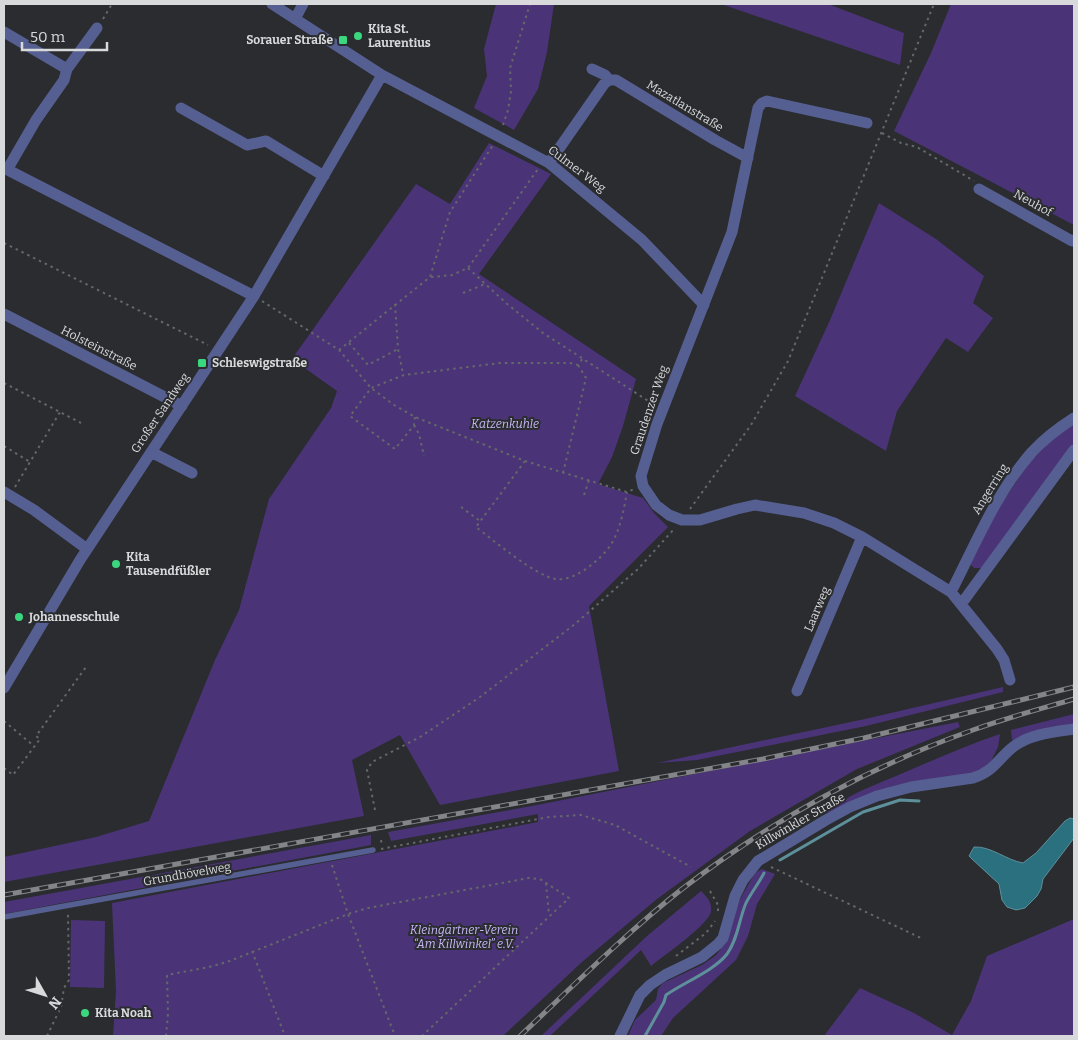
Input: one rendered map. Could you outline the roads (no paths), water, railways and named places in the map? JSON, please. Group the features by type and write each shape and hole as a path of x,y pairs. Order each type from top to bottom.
{"street":[{"name":"Culmer Weg","path":"272,4 382,74 546,162 642,240 704,305"},
{"path":"295,19 303,4"},
{"path":"97,28 67,69 64,80 5,169 254,296"},
{"path":"4,32 67,69"},
{"name":"Mazatlanstraße","path":"592,69 605,75 609,80 616,80 748,158"},
{"name":"Großer Sandweg","path":"4,688 87,549 254,296 382,74"},
{"path":"546,162 604,84 609,80"},
{"name":"Graudenzer Weg","path":"862,537 834,523 804,513 755,505 700,520 682,520 669,515 656,505 643,486 641,476 662,409 732,232 758,108 767,101 866,123"},
{"path":"181,108 247,145 266,141 324,176"},
{"name":"Neuhof","path":"978,189 1074,240"},
{"name":"Holsteinstraße","path":"4,314 182,406"},
{"name":"Angerring","path":"951,592 988,516 1010,480 1033,450 1074,418"},
{"path":"962,603 1074,450"},
{"path":"151,452 192,473"},
{"path":"7,494 34,510 87,549"},
{"path":"862,537 951,592 962,603 997,649 1004,660 1010,680"},
{"name":"Laarweg","path":"797,691 862,537"},
{"name":"Killwinkler Straße","path":"620,1036 640,995 650,985 665,975 702,957 723,938 735,896 743,880 758,861 850,807 877,796 911,787 973,778 985,774 1015,746 1033,737 1074,729"}],"lane":[{"name":"Grundhövelweg","path":"4,917 374,850"}],"water":[{"path":"1070,818 1074,819 1074,838 1043,879 1037,896 1025,908 1016,910 1007,907 1002,900 999,884 969,856 974,847 980,847 1023,863 1036,853"}],"waterway":[{"path":"780,860 863,812 900,800 919,801"},
{"path":"645,1036 666,995 707,971 727,954 734,942 746,903 764,873"}],"railway":[{"path":"4,895 763,759 864,738 1074,687"},
{"path":"520,1036 661,906 716,864 786,819 858,779 934,745 998,721 1074,699"}],"place":[{"name":"Kita St. Laurentius","path":"358,36"},
{"name":"Sorauer Straße","path":"343,40"},
{"name":"Schleswigstraße","path":"202,363"},
{"name":"Kita Tausendfüßler","path":"116,564"},
{"name":"Johannesschule","path":"19,617"},
{"name":"Kita Noah","path":"85,1013"}],"park label":[{"name":"Katzenkuhle","path":"505,424"},
{"name":"Kleingärtner-Verein “Am Killwinkel” e.V.","path":"464,937"}]}
